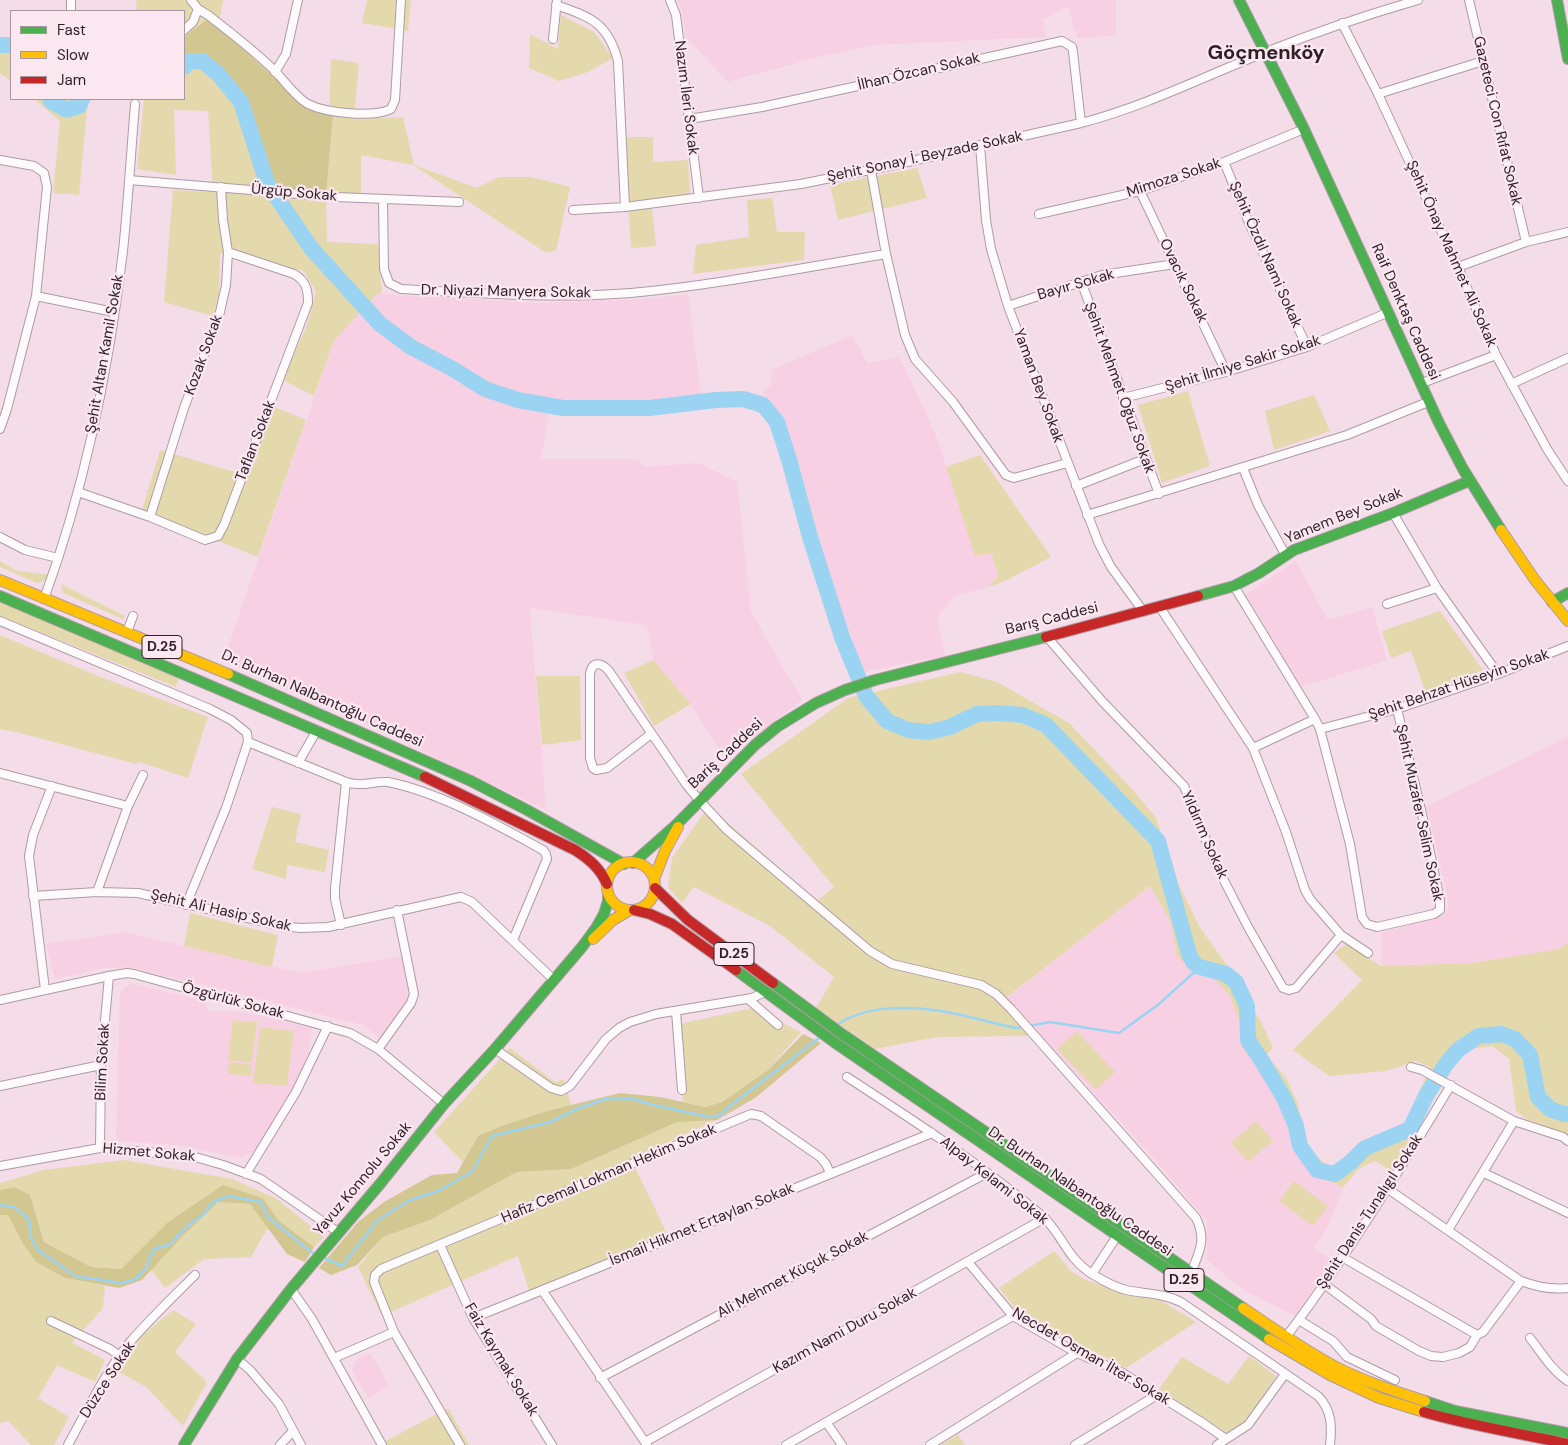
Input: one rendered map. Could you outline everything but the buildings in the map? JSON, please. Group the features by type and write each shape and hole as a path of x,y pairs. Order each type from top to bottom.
{"main road":[{"name":"Raif Denktaş Caddesi","path":"1239,0 1304,129 1422,383 1428,402 1469,481 1513,550 1568,621"},
{"path":"1557,0 1565,26 1568,59"},
{"name":"Yamem Bey Sokak","path":"1234,586 1294,550 1469,481"},
{"name":"Dr. Burhan Nalbantoğlu Caddesi","path":"0,580 127,632 471,781 628,863"},
{"name":"Barış Caddesi","path":"876,679 1047,637 1234,586"},
{"path":"1552,602 1568,593"},
{"name":"Dr. Burhan Nalbantoğlu Caddesi","path":"0,596 317,730 466,796 575,850 599,869 603,874 608,889"},
{"name":"Bariş Caddesi","path":"628,863 652,848 683,819 738,760 770,732 800,712 844,689 876,679"},
{"name":"Bariş Caddesi","path":"654,884 665,850 683,819"},
{"path":"608,889 612,871 628,863"},
{"name":"D.25","path":"628,863 640,864 646,868 654,884"},
{"path":"632,910 642,907 648,902 653,896 654,884"},
{"name":"Dr. Burhan Nalbantoğlu Caddesi","path":"654,884 688,920 842,1034 1286,1337 1335,1366 1382,1387 1455,1411 1568,1430"},
{"name":"D.25","path":"608,889 616,905 632,910"},
{"name":"Yavuz Konnolu Sokak","path":"184,1445 237,1359 291,1290 444,1104 495,1049 582,947 604,914 608,889"},
{"name":"Dr. Burhan Nalbantoğlu Caddesi","path":"632,910 650,914 672,924 834,1042 1117,1236 1284,1348 1330,1375 1379,1398 1455,1421 1534,1440 1568,1444"},
{"name":"Yavuz Konnolu Sokak","path":"582,947 613,920 632,910"}],"street":[{"path":"191,0 198,9 208,15 275,72 308,104 342,113 384,113 391,110 395,100 401,0"},
{"path":"275,72 286,54 298,0"},
{"name":"Nazım İleri Sokak","path":"670,0 676,15 699,198"},
{"name":"Şehit Sonay İ. Beyzade Sokak","path":"573,210 625,207 800,184 1081,123 1134,107 1266,52 1342,23 1418,0"},
{"name":"Gazeteci Con Rıfat Sokak","path":"1469,0 1526,242"},
{"path":"553,39 556,3 583,14 601,26 614,44 618,61 625,207"},
{"path":"185,29 193,22 198,9"},
{"name":"Şehit Önay Mahmet Ali Sokak","path":"1342,23 1378,94 1458,267 1496,355 1547,448 1568,481"},
{"name":"İlhan Özcan Sokak","path":"689,120 762,107 1062,41 1072,47 1081,123"},
{"path":"1378,94 1483,61"},
{"name":"Şehit Altan Kamil Sokak","path":"44,599 78,492 97,411 123,250 135,104"},
{"name":"Mimoza Sokak","path":"1039,214 1140,191 1224,162 1304,129"},
{"name":"Yaman Bey Sokak","path":"980,146 989,239 1008,306 1099,544 1111,567 1143,611"},
{"path":"0,160 34,166 44,173 47,187 36,296 7,409 0,429"},
{"name":"Şehit Özdıl Nami Sokak","path":"1224,162 1250,225 1307,347"},
{"path":"871,170 886,254 905,335 915,359 953,402 1008,477 1014,478 1067,463"},
{"name":"Ürgüp Sokak","path":"129,180 383,200 459,202"},
{"name":"Kozak Sokak","path":"150,518 184,408 220,312 226,285 228,252 222,220 221,187"},
{"name":"Ovacık Sokak","path":"1140,191 1226,372"},
{"name":"Dr. Niyazi Manyera Sokak","path":"383,200 384,269 389,283 400,289 560,296 629,293 699,286 886,254"},
{"path":"1458,267 1526,242 1568,232"},
{"name":"Taflan Sokak","path":"78,492 205,540 218,536 224,525 308,303 308,291 303,279 294,274 228,252"},
{"name":"Bayır Sokak","path":"1008,306 1102,275 1175,264"},
{"name":"Şehit Mehmet Oğuz Sokak","path":"1080,281 1158,494"},
{"path":"36,296 114,312"},
{"name":"Şehit İlmiye Sakir Sokak","path":"1123,398 1226,372 1307,347 1388,312"},
{"path":"1422,383 1496,355"},
{"path":"1511,384 1568,358"},
{"path":"1087,515 1348,435 1428,402"},
{"path":"1076,486 1146,459"},
{"path":"1243,468 1258,506 1286,556"},
{"path":"1393,512 1437,588 1498,674"},
{"path":"0,536 25,550 58,558"},
{"path":"1234,586 1316,719 1320,729"},
{"path":"1386,604 1437,588"},
{"path":"1159,606 1253,748 1310,899 1341,935 1368,953"},
{"path":"127,632 133,616"},
{"path":"0,621 218,713 231,720 247,733 248,742 226,808 186,904"},
{"name":"Yıldırım Sokak","path":"1047,637 1102,701 1184,786 1217,867 1248,927 1283,988 1289,990 1296,988 1341,935"},
{"name":"Şehit Behzat Hüseyin Sokak","path":"1320,729 1397,709 1498,674 1568,646"},
{"path":"651,734 607,768 596,770 593,768 590,758 590,672 594,665 603,665 609,671 686,784 727,830 870,951 892,964 981,985 996,994 1011,1009 1196,1218 1202,1240 1191,1273"},
{"name":"Şehit Muzafer Selim Sokak","path":"1320,729 1350,844 1362,917 1368,924 1377,927 1434,914 1440,910 1440,900 1397,709"},
{"path":"1253,748 1316,719"},
{"path":"298,763 317,730"},
{"path":"248,742 346,782 358,784 387,782 423,793 487,820 545,852 547,859 513,940"},
{"path":"0,773 128,806"},
{"path":"98,892 128,806 143,774"},
{"path":"341,925 336,906 335,888 346,782"},
{"path":"45,990 29,856 31,842 52,786"},
{"name":"Şehit Ali Hasip Sokak","path":"33,896 98,892 138,893 291,928 341,925 397,910 464,897 472,902 553,979"},
{"path":"378,1049 411,1003 414,994 397,910"},
{"name":"Özgürlük Sokak","path":"0,1000 109,976 134,974 328,1026 354,1035 378,1049 444,1104"},
{"name":"Bilim Sokak","path":"100,1148 101,1065 109,976"},
{"path":"495,1049 551,1088 564,1090 570,1086 601,1044 619,1028 630,1022 644,1017 748,999 765,992"},
{"path":"748,999 778,1025"},
{"path":"676,1011 682,1090"},
{"path":"246,1174 296,1092 328,1026"},
{"path":"0,1086 101,1065"},
{"path":"1411,1067 1427,1072 1514,1122 1563,1137 1568,1141"},
{"name":"Alpay Kelami Sokak","path":"847,1077 932,1133 1045,1218 1053,1227 1071,1256 1092,1274 1117,1288 1161,1294 1181,1302 1314,1392 1323,1400 1330,1417 1330,1445"},
{"name":"Şehit Danis Tunalıgıl Sokak","path":"1286,1337 1388,1189 1448,1084"},
{"name":"Hafiz Cemal Lokman Hekim Sokak","path":"394,1332 375,1286 375,1275 380,1269 751,1114 761,1116 820,1157 830,1173"},
{"path":"1448,1230 1514,1122"},
{"name":"İsmail Hikmet Ertaylan Sokak","path":"473,1318 932,1133"},
{"name":"Hizmet Sokak","path":"0,1166 100,1148 192,1156 222,1164 267,1182 338,1232"},
{"name":"Ali Mehmet Küçuk Sokak","path":"600,1378 987,1173"},
{"path":"1484,1173 1568,1213"},
{"path":"1388,1189 1521,1281 1533,1286 1553,1289 1568,1288"},
{"name":"Kazım Nami Duru Sokak","path":"646,1444 1045,1218"},
{"path":"1092,1274 1117,1236"},
{"name":"Faiz Kaymak Sokak","path":"440,1245 473,1318 552,1445"},
{"path":"1342,1257 1476,1335"},
{"name":"Necdet Osman İlter Sokak","path":"968,1262 1013,1316 1077,1353 1121,1372 1226,1439"},
{"name":"Düzce Sokak","path":"68,1445 94,1397 120,1356 194,1275"},
{"path":"1324,1284 1370,1319 1376,1326 1418,1351 1431,1356 1443,1357 1459,1353 1470,1347 1476,1335 1483,1332 1521,1281"},
{"path":"291,1290 312,1319 382,1445"},
{"path":"542,1290 646,1444"},
{"path":"786,1445 1013,1316"},
{"path":"1299,1320 1332,1340 1347,1357 1395,1380"},
{"path":"51,1322 110,1349 120,1356"},
{"path":"334,1358 394,1332 460,1445"},
{"path":"1530,1338 1543,1356 1568,1381"},
{"path":"930,1445 1077,1353"},
{"path":"237,1359 250,1370 275,1399 301,1445"},
{"path":"1217,1445 1248,1425 1285,1374"},
{"path":"1075,1445 1158,1396"},
{"path":"826,1422 842,1445"},
{"path":"280,1445 293,1431"}],"shaded area":[{"path":"136,0 223,0 218,27 191,32 185,36 185,10 137,10"},
{"path":"367,0 411,0 408,31 362,23"},
{"path":"677,0 1116,0 1116,36 1077,38 1078,32 1074,31 1069,6 1042,20 1047,37 873,45 814,58 728,82 686,37 682,10"},
{"path":"561,15 594,32 613,58 588,72 559,81 529,68 530,34 558,49"},
{"path":"209,18 308,108 333,115 326,193 282,187 272,180 243,97 224,72 207,58 185,56 185,36"},
{"path":"0,38 10,39 10,80 0,73"},
{"path":"185,56 207,58 224,72 243,97 272,180 329,114 331,59 359,63 354,119 403,117 414,165 477,188 499,177 531,177 570,187 556,251 545,252 413,165 361,155 361,196 326,193 327,242 378,244 382,294 377,294 334,341 314,396 283,380 307,325 316,292 304,271 220,253 219,294 213,316 164,302 173,190 213,192 208,111 174,110 176,175 137,169 144,100 185,100"},
{"path":"35,100 88,100 79,195 53,193 60,121"},
{"path":"624,137 653,137 653,162 688,160 690,194 651,199 656,246 631,248"},
{"path":"917,168 927,198 838,220 830,185"},
{"path":"772,198 777,232 805,232 804,260 693,274 696,245 749,237 747,200"},
{"path":"377,294 538,303 642,299 688,294 703,407 651,412 549,411 541,459 638,459 643,467 698,463 737,482 751,612 802,700 725,759 691,704 653,660 647,625 530,608 546,810 365,724 223,661 334,341"},
{"path":"853,335 867,363 900,357 937,438 975,555 991,553 998,576 988,587 956,596 945,606 937,618 945,656 857,673 763,390 770,386 773,369"},
{"path":"1188,391 1210,466 1162,483 1138,405"},
{"path":"1314,395 1330,431 1274,450 1265,411"},
{"path":"273,406 306,420 258,557 142,510 160,450 245,475"},
{"path":"980,455 1051,557 1005,581 988,587 998,576 991,553 975,556 946,467"},
{"path":"0,561 15,570 49,575 43,581 37,583 0,567"},
{"path":"1296,561 1328,620 1372,607 1387,660 1301,687 1246,595"},
{"path":"61,584 125,616 123,619 63,593"},
{"path":"0,602 179,677 176,687 0,616"},
{"path":"1440,611 1483,670 1425,691 1411,651 1391,658 1382,631"},
{"path":"0,635 98,676 208,717 188,778 140,762 136,764 0,729"},
{"path":"653,660 691,704 654,726 624,673"},
{"path":"960,672 997,682 1069,723 1133,790 1156,818 1179,885 1199,926 1231,971 1262,1024 1273,1048 1266,1055 1286,1078 1298,1104 1305,1140 1318,1158 1331,1167 1342,1165 1361,1143 1389,1133 1405,1123 1430,1067 1416,1061 1386,1071 1329,1076 1293,1050 1362,980 1334,953 1346,944 1381,966 1472,963 1559,949 1568,943 1568,1134 1528,1120 1516,1111 1509,1059 1492,1046 1479,1048 1466,1053 1453,1066 1391,1171 1375,1161 1360,1168 1343,1187 1320,1177 1294,1150 1280,1103 1268,1080 1241,1046 1240,1023 1230,996 1210,975 1188,967 1177,956 1170,920 1150,886 1007,997 1038,1032 1027,1036 937,1037 875,1049 816,1008 834,977 770,926 694,887 682,903 668,887 672,858 709,806 817,901 834,887 741,774 848,698"},
{"path":"536,676 580,676 581,740 542,745"},
{"path":"1568,737 1568,943 1559,949 1472,963 1381,966 1382,932 1444,916 1449,905 1427,806"},
{"path":"272,807 301,814 295,842 329,850 325,872 287,865 286,879 252,869"},
{"path":"1150,886 1170,920 1177,956 1188,967 1210,975 1230,996 1240,1023 1242,1046 1268,1080 1280,1103 1294,1150 1320,1177 1343,1187 1328,1227 1314,1248 1332,1260 1295,1316 1242,1289 1207,1260 1207,1221 1165,1171 1007,998"},
{"path":"190,913 278,935 272,967 184,946"},
{"path":"124,932 301,973 402,956 413,991 411,1000 380,1039 363,1025 129,967 103,968 55,979 46,944"},
{"path":"130,983 205,1001 208,1011 242,1011 312,1028 308,1056 298,1082 256,1150 242,1158 184,1146 121,1141 116,1137 120,993"},
{"path":"752,1008 801,1032 768,1070 722,1102 705,1107 683,1102 680,1024"},
{"path":"233,1020 257,1022 252,1063 228,1060"},
{"path":"260,1027 294,1031 287,1086 253,1083"},
{"path":"1077,1031 1115,1072 1096,1090 1057,1049"},
{"path":"803,1034 821,1043 755,1098 717,1120 677,1122 571,1169 517,1172 430,1220 383,1237 357,1265 331,1275 319,1268 358,1222 384,1202 432,1175 457,1173 478,1136 507,1124 551,1110 620,1093 660,1097 705,1107 722,1102 768,1070"},
{"path":"510,1048 555,1082 564,1079 571,1105 551,1110 478,1136 463,1162 434,1132"},
{"path":"229,1062 252,1065 251,1076 228,1074"},
{"path":"717,1120 631,1159 671,1242 532,1299 518,1256 382,1316 358,1267 383,1237 430,1220 517,1172 571,1169 677,1121"},
{"path":"1256,1121 1273,1141 1248,1162 1231,1143"},
{"path":"124,1160 232,1179 277,1199 324,1237 314,1247 279,1221 263,1198 223,1185 168,1222 121,1269 91,1267 44,1242 30,1195 14,1187 0,1190 0,1183 44,1170"},
{"path":"1294,1181 1328,1206 1313,1226 1279,1201"},
{"path":"223,1185 263,1198 279,1221 314,1247 305,1262 287,1254 250,1204 218,1202 142,1280 119,1288 65,1278 36,1262 23,1244 8,1215 0,1215 0,1190 14,1187 30,1195 44,1242 91,1267 121,1269 168,1222"},
{"path":"218,1202 250,1204 268,1227 251,1257 204,1259 165,1288 151,1270"},
{"path":"0,1215 8,1215 23,1244 36,1262 65,1278 105,1286 103,1308 72,1343 105,1360 95,1382 57,1365 38,1398 69,1417 54,1445 31,1445 8,1421 0,1423"},
{"path":"1054,1251 1072,1272 1086,1280 1134,1296 1160,1300 1196,1322 1126,1368 1018,1312 999,1288"},
{"path":"173,1310 196,1324 175,1352 207,1382 183,1426 146,1387 115,1370 143,1335"},
{"path":"369,1353 381,1370 389,1387 368,1397 352,1371 356,1361"},
{"path":"1249,1356 1276,1376 1248,1420 1227,1433 1159,1389 1182,1357 1228,1384"},
{"path":"448,1408 469,1445 378,1445"},
{"path":"958,1435 965,1445 941,1445"}],"waterway":[{"path":"0,45 10,45"},
{"path":"185,66 189,61 204,62 219,75 241,102 267,183 311,248 380,324 411,347 453,369 485,389 518,400 563,408 649,408 716,400 743,399 763,405 777,422 810,537 842,637 866,696 887,721 908,730 929,732 950,727 977,714 996,713 1023,715 1046,725 1158,841 1189,954 1193,962 1200,967 1226,974 1236,982 1247,1006 1248,1040 1284,1098 1296,1126 1300,1146 1317,1170 1335,1174 1365,1148 1410,1129 1426,1096 1446,1064 1458,1050 1478,1036 1501,1034 1515,1039 1530,1055 1538,1097 1550,1109 1568,1114"},
{"path":"51,100 67,110 79,106 82,100"},
{"path":"1029,1026 1050,1022 1119,1033 1159,1004 1200,967"},
{"path":"837,1025 848,1018 873,1010 915,1008 941,1011 1016,1028 1023,1027"},
{"path":"322,1257 342,1266 377,1221 408,1201 438,1191 472,1172 492,1136 550,1122 579,1108 606,1099 634,1099 709,1117 721,1115 820,1037"},
{"path":"0,1205 14,1207 29,1219 31,1238 38,1250 75,1276 121,1283 134,1280 145,1270 154,1249 171,1244 185,1228 204,1214 212,1203 227,1196 261,1202 267,1216 317,1255"}],"traffic: fast":[{"path":"1239,0 1304,129 1439,423 1463,469 1501,530"},
{"path":"1557,0 1568,59"},
{"path":"1198,596 1234,586 1259,573 1294,550 1393,513 1469,481"},
{"path":"1552,602 1568,593"},
{"path":"0,596 425,777"},
{"path":"633,863 676,825 755,745 777,727 816,703 845,690 875,680 1046,637"},
{"path":"228,674 471,781 624,864"},
{"path":"184,1445 237,1359 291,1289 380,1184 444,1104 495,1049 582,947 604,914 608,893"},
{"path":"736,970 834,1042 1269,1339"},
{"path":"773,983 842,1034 1243,1308"},
{"path":"1425,1401 1455,1411 1568,1433"}],"traffic: slow":[{"path":"1501,530 1535,580 1568,621"},
{"path":"0,580 228,674"},
{"path":"654,879 665,851 678,827"},
{"path":"631,862 640,864 648,869 653,877 655,886 653,895 648,903 640,908 631,910 622,908 614,903 609,895 607,886 609,877 614,869 622,864 631,862"},
{"path":"593,939 613,920 630,910"},
{"path":"1243,1308 1334,1366 1367,1381 1425,1401"},
{"path":"1269,1339 1330,1375 1379,1398 1424,1412"}],"traffic: jam":[{"path":"1046,637 1198,596"},
{"path":"425,777 575,850 594,864 607,884"},
{"path":"655,888 688,920 773,983"},
{"path":"634,910 650,914 672,924 736,970"},
{"path":"1424,1412 1568,1444"}],"district":[{"name":"Göçmenköy","path":"1266,54"}]}
